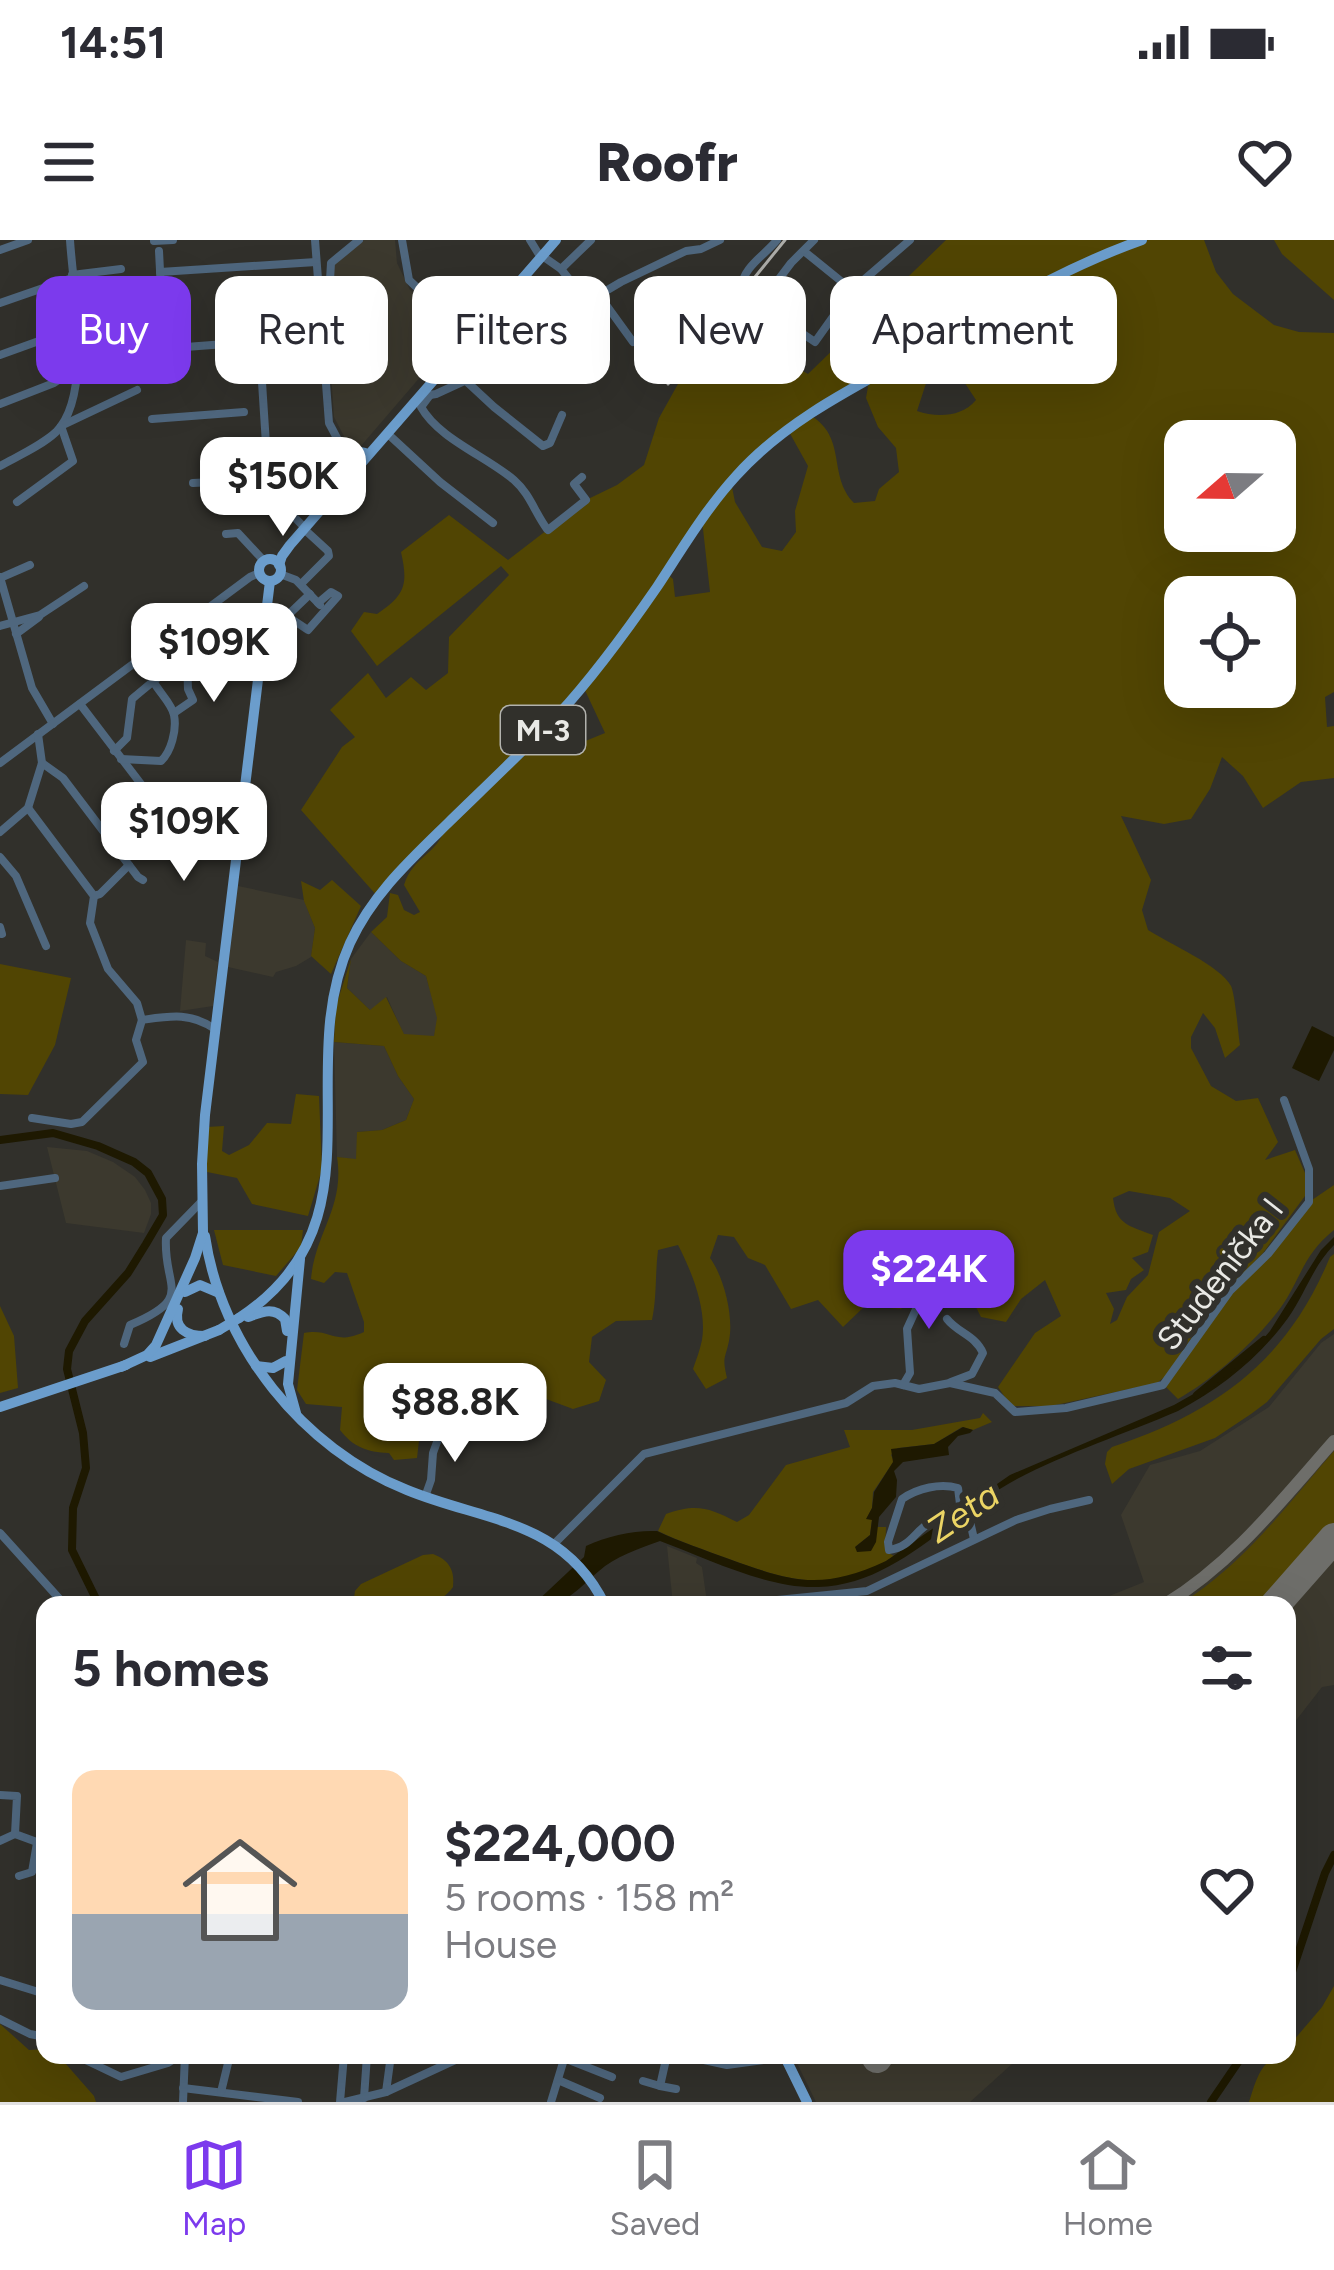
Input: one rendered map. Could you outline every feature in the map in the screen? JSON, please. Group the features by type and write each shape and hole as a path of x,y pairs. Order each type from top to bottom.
{"main road":[{"path":"522,276 553,240"},
{"name":"M-3","path":"0,1407 214,1333 275,1289 300,1256 319,1210 328,1168 328,1029 334,989 354,934 386,886 583,687 715,502 763,448 816,410 921,350 1067,272 1142,240"},
{"path":"355,458 388,434 432,384"},
{"path":"425,393 355,458 271,569 204,1125 203,1227 219,1293 256,1366 297,1414 330,1444 397,1486 515,1524 559,1547 579,1565 600,1596"},
{"path":"121,1367 155,1348 188,1276 203,1227"},
{"path":"297,1414 288,1384 300,1256"},
{"path":"188,1276 198,1266 211,1266"},
{"path":"211,1266 193,1278 177,1313 179,1326 189,1334 214,1333"},
{"path":"185,1292 202,1285 219,1293"},
{"path":"233,1315 267,1310 281,1315 287,1327 286,1361 273,1390"},
{"path":"256,1366 275,1368 286,1361"},
{"path":"273,1390 288,1384"},
{"path":"789,2064 807,2102"}],"street":[{"path":"0,250 28,240"},
{"path":"70,240 72,276 122,269"},
{"path":"160,276 156,246 173,240"},
{"path":"315,240 317,276"},
{"path":"329,276 331,263 359,240"},
{"path":"402,240 405,270 412,284"},
{"path":"530,240 540,255 567,276"},
{"path":"561,269 591,240"},
{"path":"678,240 686,251"},
{"path":"610,289 686,251 720,240"},
{"path":"744,276 777,240"},
{"path":"781,276 814,240"},
{"path":"868,276 910,240"},
{"path":"805,252 835,276"},
{"path":"160,272 316,262"},
{"path":"0,303 36,290"},
{"path":"610,311 634,341"},
{"path":"806,336 815,342 830,321"},
{"path":"0,355 36,342"},
{"path":"0,404 51,384"},
{"path":"17,502 73,461 61,427 77,384"},
{"path":"260,384 255,412 271,494 328,551 329,556 301,584"},
{"path":"327,384 329,423 355,458"},
{"path":"456,384 425,393 422,412 515,482 548,530 586,500 574,484 581,478"},
{"path":"469,384 543,446 550,443 562,415"},
{"path":"0,466 61,427 137,390"},
{"path":"152,418 255,412"},
{"path":"388,434 493,523"},
{"path":"193,483 268,479"},
{"path":"226,534 238,532 271,569 301,584 322,607 306,630 287,616"},
{"path":"30,565 0,577 32,688 52,724"},
{"path":"0,763 205,611 271,569"},
{"path":"16,634 84,586"},
{"path":"266,622 287,616 310,594"},
{"path":"117,754 127,738 132,699 188,660 205,638 205,611"},
{"path":"0,626 40,615"},
{"path":"174,713 193,700 188,660"},
{"path":"117,754 161,761 171,750 174,713 153,681"},
{"path":"80,704 182,842"},
{"path":"0,832 28,808 42,763 38,734"},
{"path":"42,763 63,778 143,880"},
{"path":"145,790 142,835 156,838 163,815"},
{"path":"28,808 94,896 90,923 108,969 137,1003 142,1020 136,1040 143,1062 82,1122 32,1118"},
{"path":"0,856 16,876 46,946"},
{"path":"94,896 129,865"},
{"path":"142,1020 182,1014 216,1030"},
{"name":"Studenička I","path":"559,1547 644,1454 846,1403 873,1386 895,1383 919,1389 950,1383 995,1393 1015,1412 1066,1408 1164,1385 1230,1291 1269,1254 1309,1202 1309,1169 1284,1100"},
{"path":"0,1186 55,1178"},
{"path":"124,1344 130,1324 154,1316 168,1301 172,1286 166,1238 202,1201"},
{"path":"903,1385 910,1373 910,1319 931,1258 947,1251"},
{"path":"947,1319 954,1328 967,1332 983,1353 972,1373 950,1383"},
{"path":"425,1497 449,1409 460,1403"},
{"path":"962,1507 928,1523 915,1538 890,1550 898,1505 904,1496 921,1490 956,1486 974,1539"},
{"path":"824,1596 867,1592 1032,1514 1089,1500"},
{"path":"0,1533 57,1596"},
{"path":"0,1795 17,1796 15,1834"},
{"path":"4,1815 14,1822"},
{"path":"0,1841 15,1834 36,1842"},
{"path":"19,1876 32,1872 36,1860"},
{"path":"0,1980 36,1991"},
{"path":"0,2019 36,2035"},
{"path":"94,2064 121,2077 165,2064"},
{"path":"180,2064 183,2102"},
{"path":"221,2092 228,2064"},
{"path":"344,2064 342,2102 379,2096 447,2064"},
{"path":"364,2098 366,2064"},
{"path":"379,2096 388,2064"},
{"path":"554,2101 563,2064"},
{"path":"583,2064 612,2077"},
{"path":"660,2086 665,2064"},
{"path":"558,2080 600,2098"},
{"path":"644,2081 676,2089"},
{"path":"183,2088 298,2102"}],"shaded area":[{"path":"364,240 395,240 397,263 412,292 414,384 355,448 349,446 334,417 332,384 388,384 388,276 332,276 331,268"},
{"path":"946,240 1204,240 1216,272 1233,294 1274,325 1299,332 1334,333 1334,692 1325,697 1327,727 1334,726 1334,778 1301,782 1263,808 1243,776 1222,757 1191,819 1164,824 1121,816 1151,880 1142,910 1148,930 1217,971 1231,986 1240,1045 1225,1058 1215,1028 1203,1013 1191,1048 1211,1086 1236,1101 1258,1098 1278,1142 1265,1160 1295,1150 1305,1173 1305,1196 1263,1253 1212,1306 1157,1383 1051,1406 1011,1406 998,1387 1035,1333 1061,1316 1045,1280 1021,1299 1006,1322 981,1317 958,1271 922,1275 914,1295 901,1309 865,1306 843,1327 818,1300 791,1309 765,1265 748,1258 734,1237 718,1235 710,1258 729,1309 727,1378 706,1389 693,1369 702,1340 702,1316 678,1245 658,1250 652,1320 616,1321 592,1337 589,1362 606,1380 599,1401 573,1409 538,1396 523,1405 492,1398 460,1367 420,1432 417,1458 394,1460 389,1453 361,1447 340,1430 342,1407 306,1404 297,1390 304,1333 345,1337 364,1332 347,1273 335,1272 324,1283 311,1279 337,1191 337,1157 356,1159 357,1132 382,1130 406,1120 414,1099 384,1046 334,1042 336,1006 351,959 347,988 370,1010 386,997 404,1034 434,1036 437,1018 426,976 401,961 371,932 387,917 390,893 398,895 404,910 414,915 420,912 404,885 445,828 378,897 301,810 342,747 355,737 330,710 368,673 386,698 411,677 426,690 448,673 449,637 509,575 501,566 377,666 351,631 364,612 377,614 394,601 404,581 401,552 449,515 508,560 586,500 644,465 659,418 678,384 806,384 806,373 830,353 830,384 864,384 810,415 829,435 841,481 854,503 875,501 879,489 899,472 896,448 878,427 866,398 868,384 926,384 917,411 933,415 970,406 976,400 966,384 1117,384 1117,276 909,276","holes":["788,430 808,466 795,511 796,532 782,551 762,547 735,502 731,482","702,520 710,592 675,597 673,579 666,573","583,686 605,733 578,744 550,722","1129,1191 1170,1198 1190,1211 1159,1232 1148,1275 1110,1324 1114,1309 1106,1293 1126,1290 1131,1279 1144,1270 1132,1258 1148,1252 1153,1235 1126,1223 1117,1214 1113,1198"]},
{"path":"1274,240 1334,240 1334,300 1282,254"},
{"path":"332,880 361,906 331,974 311,956 315,928 301,881 320,890"},
{"path":"238,886 304,900 315,928 311,957 273,977 228,967"},
{"path":"371,932 401,961 426,976 438,1018 434,1037 404,1035 387,997 371,1011 347,988 351,959"},
{"path":"186,940 206,943 205,956 218,962 213,1006 180,1011"},
{"path":"0,964 71,978 55,1045 28,1095 0,1094"},
{"path":"334,1042 384,1046 414,1099 406,1120 382,1130 357,1132 357,1160 337,1157"},
{"path":"296,1094 319,1096 322,1169 308,1216 252,1204 237,1178 207,1172 207,1127 224,1126 222,1151 229,1155 249,1145 267,1123 291,1124"},
{"path":"47,1147 87,1151 135,1177 151,1203 144,1233 66,1223"},
{"path":"1334,1185 1334,1230 1311,1254 1277,1312 1238,1355 1178,1399 1164,1385 1230,1291 1269,1254 1309,1202"},
{"path":"214,1230 303,1230 301,1247 276,1276 223,1265"},
{"path":"1334,1254 1334,1329 1267,1402 1215,1438 1129,1469 1112,1484 1105,1464 1107,1452 1184,1417 1244,1378 1293,1326"},
{"path":"0,1306 14,1336 18,1388 0,1393"},
{"path":"1334,1334 1334,1685 1322,1687 1296,1720 1296,1596 1109,1596 1144,1582 1121,1515 1150,1465 1200,1451 1269,1407 1321,1343"},
{"path":"983,1413 992,1422 973,1430 962,1427 934,1444 898,1448 891,1455 894,1461 873,1492 867,1518 872,1519 870,1535 855,1547 876,1542 876,1527 886,1527 885,1551 894,1556 852,1576 792,1578 658,1531 666,1514 686,1509 710,1510 737,1522 749,1515 786,1465 850,1447 844,1430 912,1430 980,1418"},
{"path":"1334,1451 1334,1524 1270,1596 1192,1596 1223,1573"},
{"path":"667,1546 697,1558 706,1596 672,1596"},
{"path":"433,1554 452,1571 453,1587 444,1596 354,1596 361,1584"},
{"path":"1334,1986 1334,2102 1249,2102 1266,2064 1296,2064 1296,2037"},
{"path":"0,2024 29,2050 36,2050 36,2064 66,2064 96,2102 0,2102"},
{"path":"797,2064 1012,2064 970,2102 816,2102"}],"water":[{"path":"1312,1026 1334,1037 1334,1050 1319,1081 1292,1068"},
{"path":"1334,1237 1334,1245 1288,1318 1224,1382 1178,1411 1017,1479 873,1574 818,1587 779,1583 660,1541 612,1561 569,1596 543,1596 584,1557 586,1546 640,1532 657,1531 790,1578 843,1577 886,1561 1010,1475 1174,1405 1213,1383 1270,1331"},
{"path":"963,1427 973,1430 958,1436 948,1447 949,1455 903,1462 894,1471 896,1497 879,1517 876,1542 871,1551 857,1552 855,1547 870,1535 872,1520 866,1519 874,1492 893,1462 891,1449 934,1444"}],"waterway":[{"name":"Zeta","path":"0,1140 53,1133 98,1146 148,1173 162,1199 163,1215 146,1244 128,1273 85,1321 69,1351 67,1369 83,1433 86,1468 73,1508 72,1550 95,1596"},
{"name":"Zeta","path":"1197,1395 1264,1340"},
{"path":"1296,1960 1334,1855"},
{"path":"1211,2102 1237,2064"}],"taxiway":[{"path":"1177,1596 1234,1550 1334,1441"}],"runway":[{"path":"1283,1596 1334,1538"}],"railway":[{"path":"756,276 785,240"}]}
